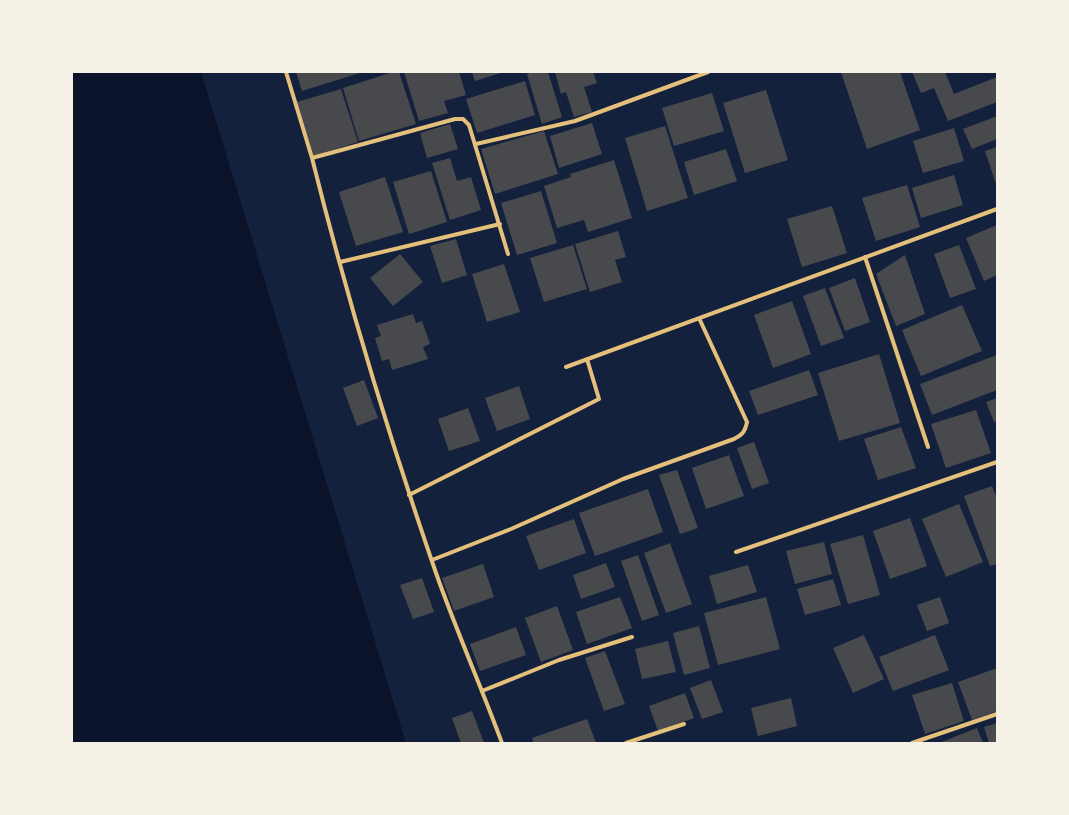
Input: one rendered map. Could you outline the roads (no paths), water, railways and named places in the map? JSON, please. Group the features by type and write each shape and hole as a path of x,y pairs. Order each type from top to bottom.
{"street":[{"path":"286,72 409,495 432,560 502,743"},
{"path":"476,144 575,121 708,72"},
{"path":"312,158 455,119 464,119 467,122 476,144 508,254"},
{"path":"566,367 997,209"},
{"path":"340,262 500,224"},
{"path":"865,257 928,447"},
{"path":"432,560 511,529 623,479 734,439 740,435 745,430 747,422 700,318"},
{"path":"409,495 598,399 587,359"},
{"path":"736,552 997,462"},
{"path":"482,691 559,660 632,637"},
{"path":"912,743 997,714"},
{"path":"626,743 684,724"}],"water":[{"path":"72,72 201,72 406,743 72,743"}]}
